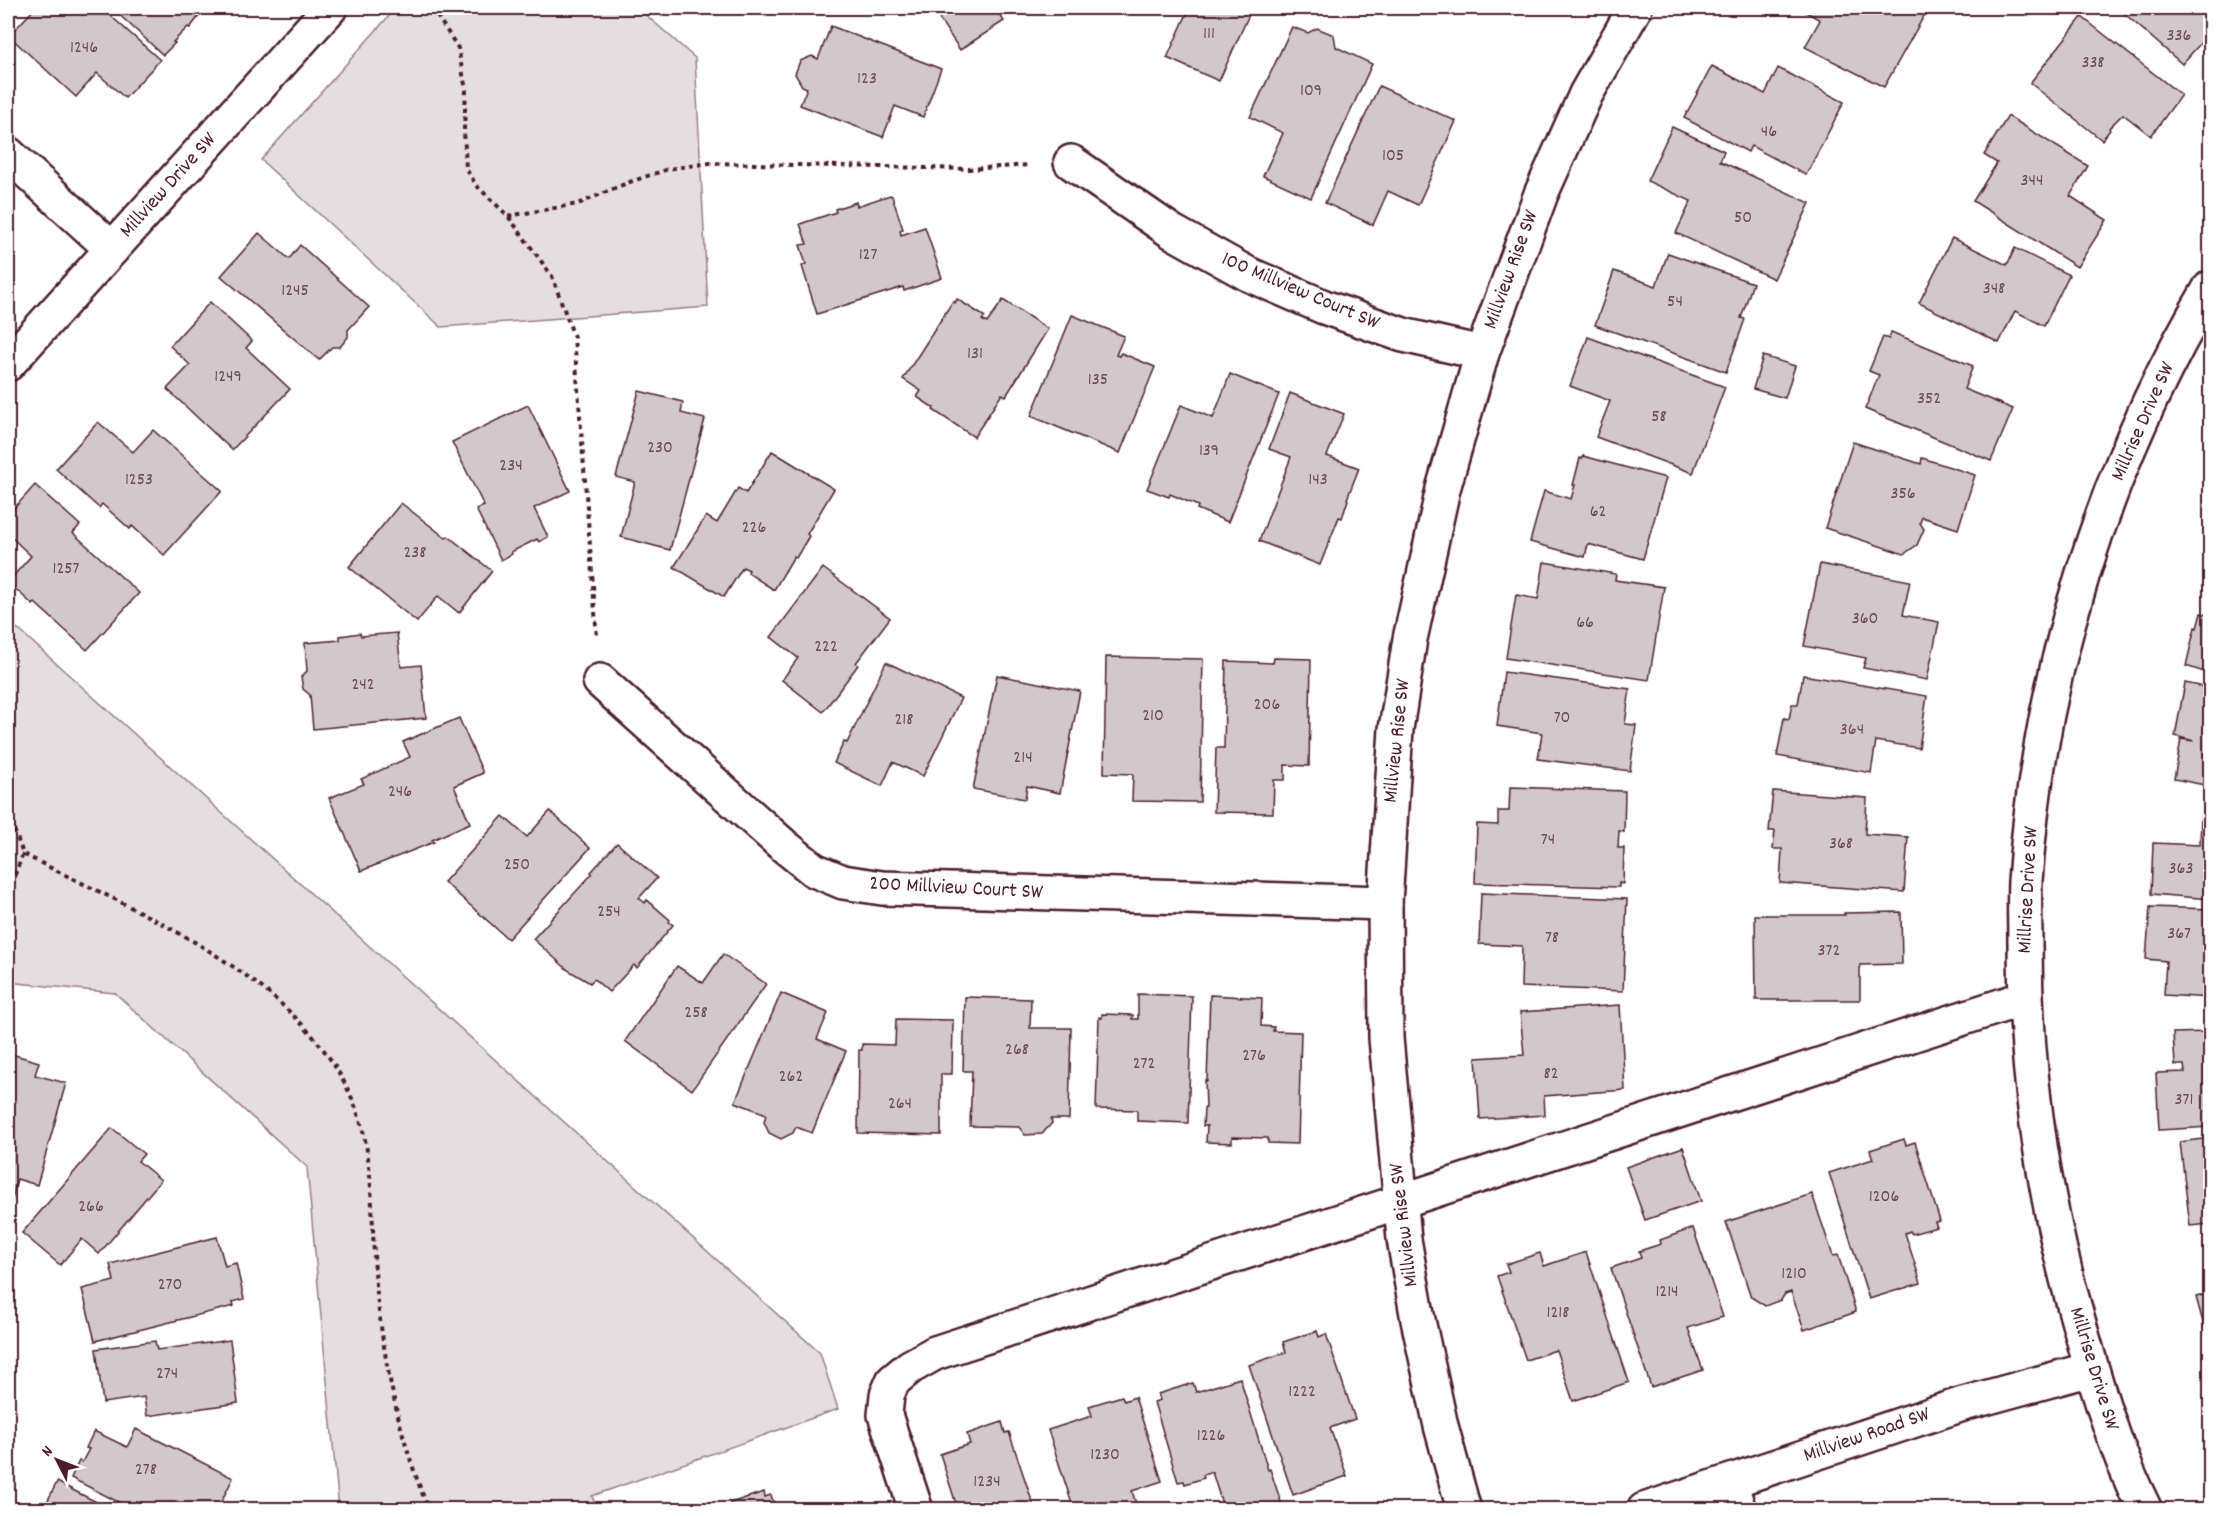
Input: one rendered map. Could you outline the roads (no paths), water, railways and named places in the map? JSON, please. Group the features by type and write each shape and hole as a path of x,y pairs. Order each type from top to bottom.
{"street":[{"name":"Millview Drive SW","path":"8,364 330,8"},
{"name":"Millview Rise SW","path":"1464,1509 1441,1426 1418,1320 1404,1239 1386,1038 1385,903 1396,729 1410,639 1443,489 1482,353 1541,194 1586,94 1635,8"},
{"path":"8,154 112,249"},
{"name":"100 Millview Court SW","path":"1071,162 1171,231 1248,274 1324,307 1403,335 1482,353"},
{"name":"Millrise Drive SW","path":"2145,1509 2111,1432 2062,1265 2036,1129 2025,998 2025,882 2037,763 2064,640 2093,541 2143,417 2188,326 2211,288"},
{"name":"200 Millview Court SW","path":"600,681 783,845 814,870 843,882 882,888 1385,903"},
{"path":"916,1509 885,1416 887,1395 893,1381 910,1366 935,1353 2025,998"},
{"name":"Millview Road SW","path":"1644,1509 1735,1496 1963,1404 2091,1369"}]}
